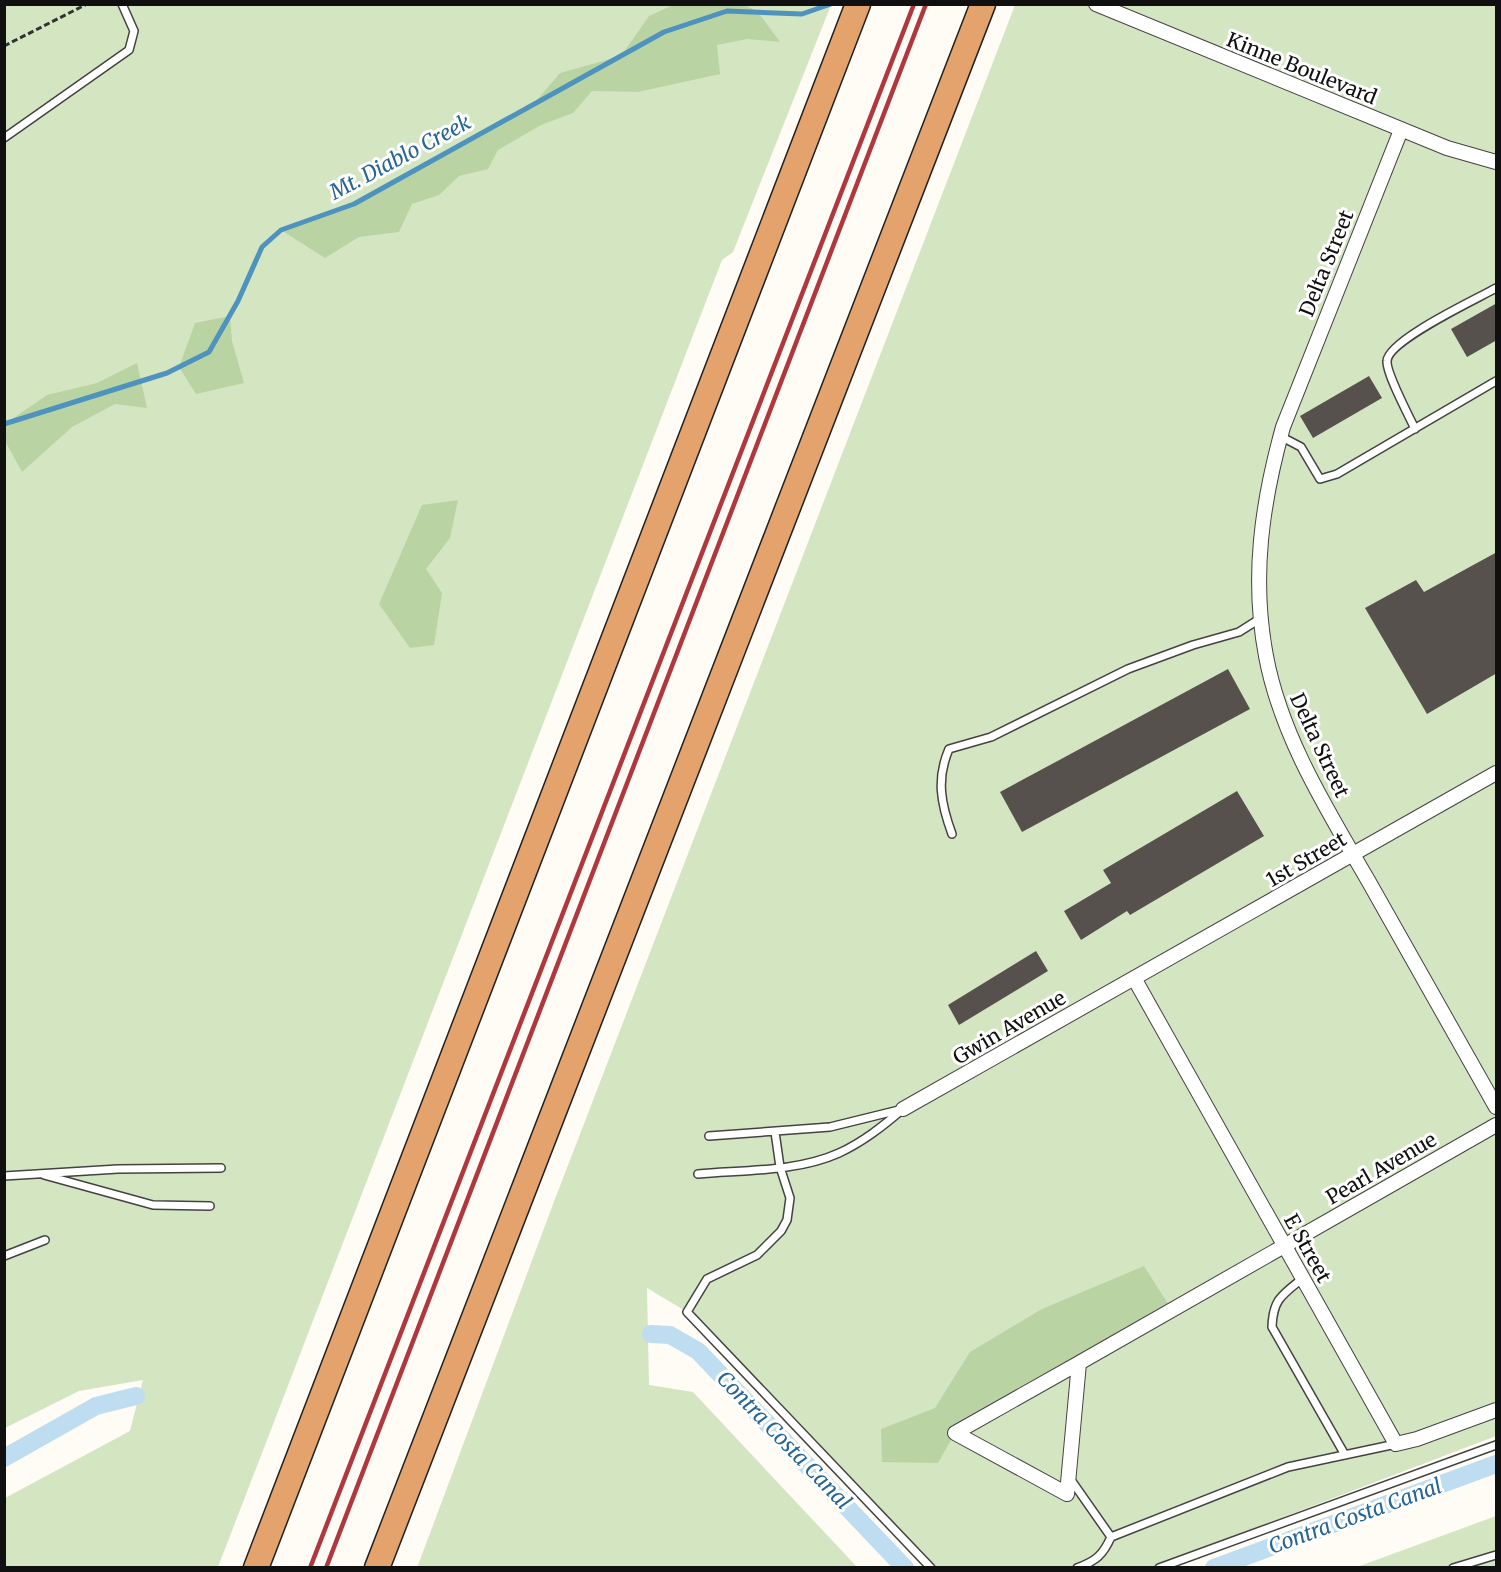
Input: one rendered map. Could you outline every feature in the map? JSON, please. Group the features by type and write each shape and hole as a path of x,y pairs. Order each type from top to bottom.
{"highway":[{"path":"256,1568 858,4"},
{"path":"377,1568 983,4"}],"street":[{"name":"Kinne Boulevard","path":"1096,4 1401,130 1447,148 1497,162"},
{"name":"Delta Street","path":"1401,130 1294,394 1280,436 1272,465 1259,546 1261,618 1266,656 1276,697 1293,740 1353,854 1497,1107"},
{"name":"1st Street","path":"1134,978 1497,772"},
{"name":"Gwin Avenue","path":"903,1109 1134,978"},
{"name":"E Street","path":"1134,978 1395,1444"},
{"name":"Pearl Avenue","path":"1069,1476 1067,1494 955,1433 1497,1125"},
{"path":"1069,1476 1079,1363"},
{"path":"1395,1444 1417,1439 1497,1410"}],"lane":[{"path":"4,138 129,50 134,31 122,4"},
{"path":"1415,429 1391,375 1387,361 1390,352 1404,339 1497,288"},
{"path":"1280,436 1301,447 1320,479 1337,474 1497,381"},
{"path":"951,834 942,806 940,783 949,748 991,737 1128,669 1193,645 1239,632 1261,618"},
{"path":"710,1136 830,1127 903,1109"},
{"path":"698,1174 780,1167 837,1154 862,1141 903,1109"},
{"path":"776,1132 780,1167 790,1198 788,1220 781,1231 757,1255 707,1279 687,1312 931,1568"},
{"path":"4,1176 118,1169 221,1168"},
{"path":"36,1174 153,1205 210,1206"},
{"path":"4,1256 45,1240"},
{"path":"1303,1278 1280,1296 1273,1309 1272,1327 1345,1455"},
{"path":"1077,1568 1094,1562 1104,1552 1111,1537 1288,1467 1395,1444"},
{"path":"1159,1568 1497,1445"},
{"path":"1069,1476 1111,1537"},
{"path":"1453,1568 1497,1555"}],"path":[{"path":"4,46 87,4"}],"green space":[{"path":"5,5 831,5 733,252 722,260 218,1567 5,1567 5,1498 130,1431 143,1380 79,1391 5,1428"},
{"path":"673,5 745,5 758,12 780,42 747,39 717,45 720,74 638,92 592,91 573,113 541,125 498,150 488,169 459,176 439,195 412,204 399,232 359,237 325,258 281,230 354,204 532,106 560,73 621,56 649,16"},
{"path":"1015,5 1496,5 1496,1436 1153,1567 931,1567 687,1312 647,1288 649,1385 693,1392 857,1567 417,1568 555,1199"},
{"path":"230,316 232,341 244,383 196,394 179,367 195,323"},
{"path":"137,363 147,408 115,404 72,427 22,472 5,441 5,424 47,395 97,383"},
{"path":"458,500 450,538 426,569 442,593 434,645 410,648 379,604 422,505"},
{"path":"1144,1266 1172,1310 955,1433 938,1463 882,1462 881,1429 935,1408 970,1352 1042,1309"},
{"path":"1496,1516 1496,1567 1357,1567"}],"building":[{"path":"1497,303 1497,340 1467,357 1451,329"},
{"path":"1369,376 1382,398 1313,438 1300,416"},
{"path":"1497,552 1497,673 1427,714 1365,608 1416,580 1424,592"},
{"path":"1228,669 1250,709 1022,832 1000,792"},
{"path":"1237,791 1264,836 1130,915 1127,911 1081,940 1064,911 1111,883 1103,870"},
{"path":"1036,951 1048,971 959,1025 948,1005"}],"waterway":[{"name":"Mt. Diablo Creek","path":"4,424 167,373 209,352 238,301 262,247 281,230 354,204 664,32 727,11 802,14 831,4"},
{"name":"Contra Costa Canal","path":"651,1334 670,1335 698,1351 905,1568"},
{"name":"Contra Costa Canal","path":"4,1458 96,1406 136,1396"},
{"name":"Contra Costa Canal","path":"1214,1568 1496,1464"}],"railway":[{"path":"310,1568 914,4"},
{"path":"326,1568 926,4"}]}
